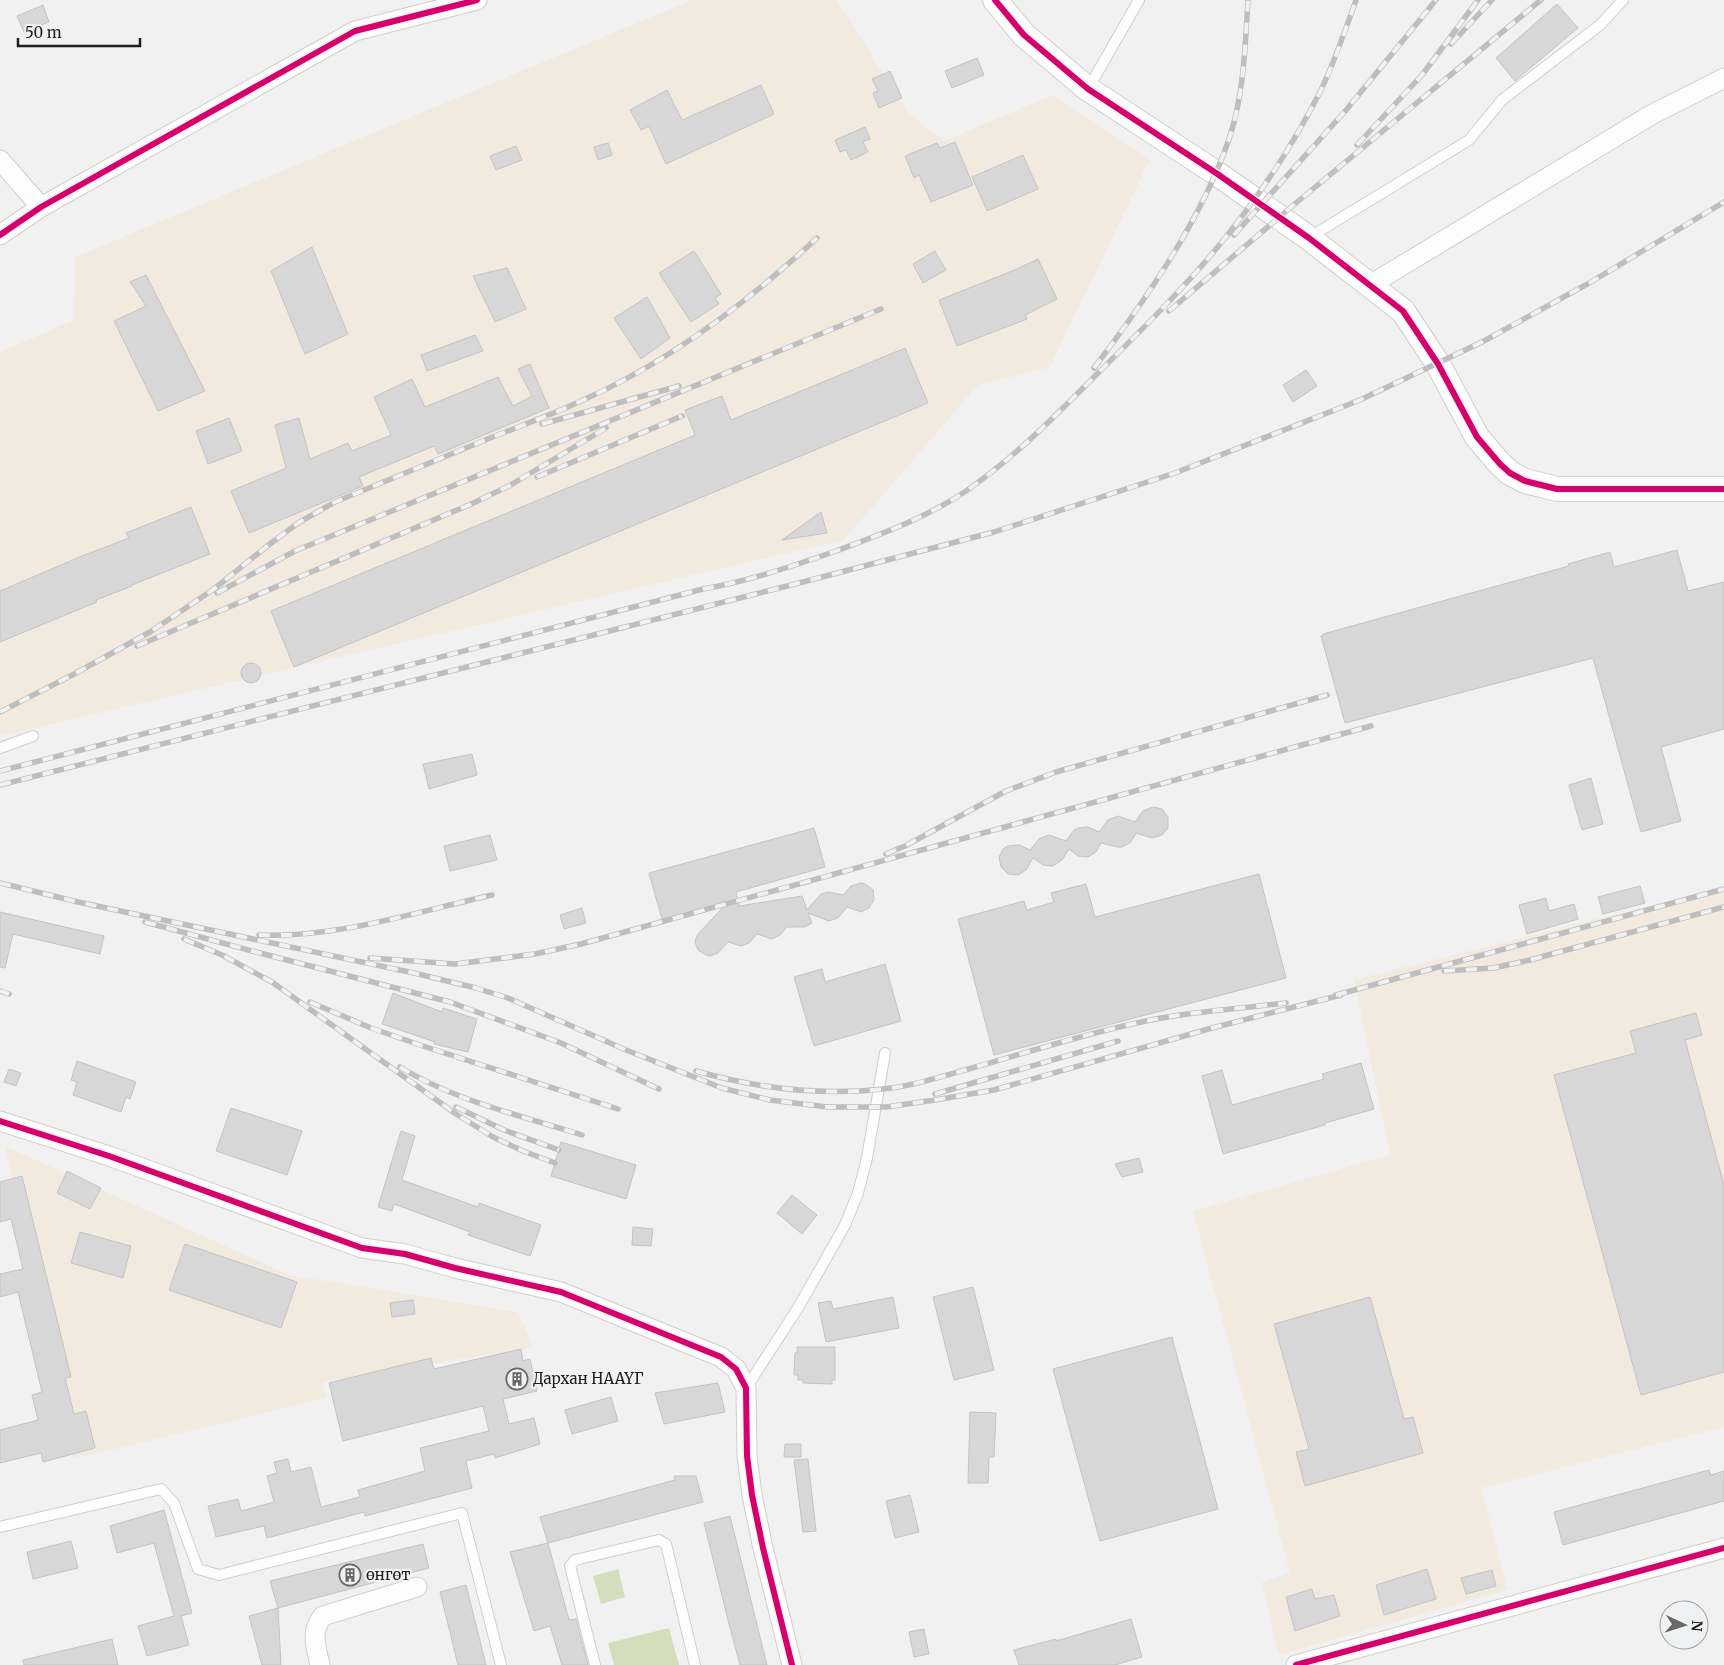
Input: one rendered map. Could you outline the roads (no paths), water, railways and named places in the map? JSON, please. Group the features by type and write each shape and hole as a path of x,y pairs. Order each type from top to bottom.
{"street":[{"path":"0,236 41,207 355,31 476,0"},
{"path":"995,0 1024,34 1088,89 1216,173 1309,238 1403,311 1438,364 1478,437 1510,473 1525,481 1557,489 1724,489"},
{"path":"1370,285 1651,115 1724,78"},
{"path":"0,160 41,207"},
{"path":"0,1121 109,1156 362,1248 405,1254 455,1268 561,1292 721,1357 736,1369 746,1388 747,1456 752,1495 792,1665"},
{"path":"1296,1665 1724,1548"},
{"path":"320,1665 315,1641 316,1624 324,1616 416,1587"}],"lane":[{"path":"1088,89 1139,0"},
{"path":"1309,238 1469,140 1502,100 1600,26 1624,0"},
{"path":"0,748 33,736"},
{"path":"746,1388 803,1299 845,1225 858,1194 867,1158 885,1052"},
{"path":"0,1527 161,1489 174,1503 198,1569 219,1575 462,1513 501,1665"},
{"path":"595,1665 570,1566 575,1560 659,1540 666,1544 695,1665"}],"railway":[{"path":"1094,368 1152,287 1188,229 1218,169 1229,139 1238,105 1245,53 1248,0"},
{"path":"0,771 754,577 804,562 870,538 903,525 951,501 1003,463 1037,433 1159,312 1218,247 1273,173 1305,121 1330,71 1356,0"},
{"path":"1234,235 1347,109 1436,0"},
{"path":"1357,145 1422,75 1478,0"},
{"path":"1451,44 1492,0"},
{"path":"1169,311 1541,0"},
{"path":"0,785 994,532 1175,473 1360,400 1482,342 1591,282 1724,202"},
{"path":"76,673 150,632 214,589 298,523 335,502 547,416 614,385 645,368 735,308 817,238"},
{"path":"217,593 295,551 881,309"},
{"path":"542,424 679,386"},
{"path":"537,477 682,416"},
{"path":"137,646 469,505 509,486 606,428"},
{"path":"0,712 82,670"},
{"path":"886,854 905,846 1006,791 1056,772 1327,695"},
{"path":"370,958 455,964 535,954 581,944 1371,726"},
{"path":"0,883 78,902 414,973 476,988 508,998 626,1050 722,1088 770,1100 828,1107 886,1107 994,1090 1212,1028 1341,995"},
{"path":"1336,995 1724,889"},
{"path":"259,935 289,935 347,928 492,895"},
{"path":"1444,971 1493,968 1530,960 1724,907"},
{"path":"145,922 450,1002 561,1043 659,1089"},
{"path":"184,939 222,955 272,982 456,1114 493,1137 555,1163"},
{"path":"0,991 9,994"},
{"path":"310,1002 371,1028 618,1109"},
{"path":"696,1071 742,1082 788,1089 836,1092 883,1089 905,1086 1072,1039 1151,1020 1286,1003"},
{"path":"935,1094 1118,1041"},
{"path":"400,1067 421,1079 465,1098 582,1135"},
{"path":"456,1107 504,1130 559,1150"}],"place":[{"name":"Дархан НААҮГ","path":"517,1379"},
{"name":"өнгөт","path":"350,1575"}]}
